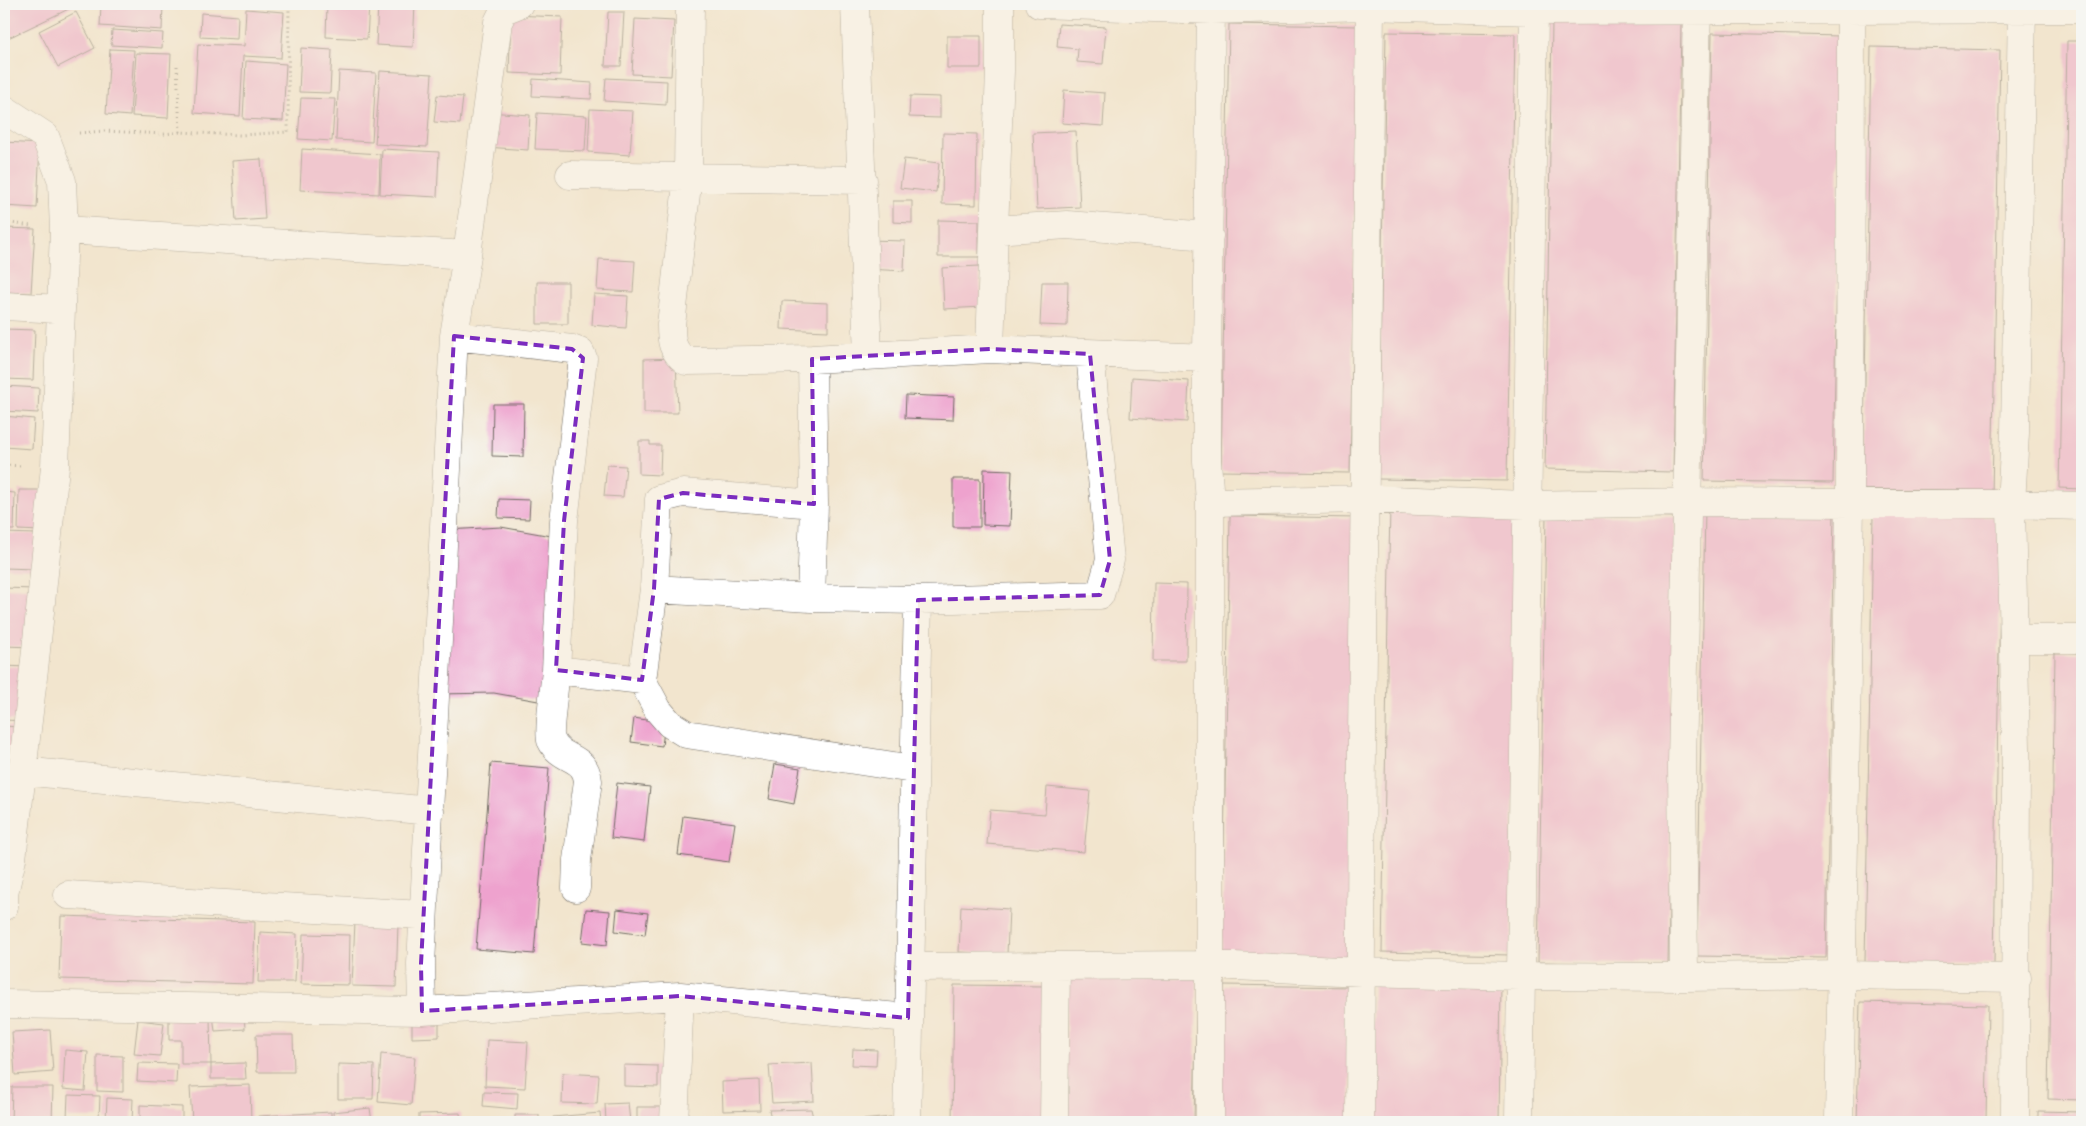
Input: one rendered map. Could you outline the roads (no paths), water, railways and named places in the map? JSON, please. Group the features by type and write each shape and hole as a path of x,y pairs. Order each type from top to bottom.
{"street":[{"path":"422,1011 424,915 454,336 467,255 498,22 504,10 519,4"},
{"path":"690,4 688,176 671,325 673,347 677,355 686,361 812,359 990,349 1207,358"},
{"path":"855,4 868,356"},
{"path":"990,349 1000,71 1000,4"},
{"path":"1038,4 1211,7 1370,6 1534,11 1697,7 1851,10 2022,6 2082,9"},
{"path":"1360,1122 1370,6"},
{"path":"2015,1122 2017,978 2011,504 2015,433 2022,6"},
{"path":"1210,1122 1210,502 1207,460 1207,358 1211,7"},
{"path":"1684,977 1682,765 1697,7"},
{"path":"1839,1122 1850,504 1851,10"},
{"path":"1519,1122 1534,11"},
{"path":"4,109 45,136 62,181 64,230 55,466 45,578 12,859 4,894 4,906"},
{"path":"570,175 862,180"},
{"path":"994,230 1067,225 1209,236"},
{"path":"64,230 467,255"},
{"path":"4,306 61,309"},
{"path":"454,336 572,349 580,352 583,358 564,520 556,670 550,739 558,752 579,762 587,771 588,781 577,860 576,888"},
{"path":"654,589 811,598 918,600 1100,594 1110,560 1090,354"},
{"path":"811,598 814,504 812,359"},
{"path":"814,504 683,493 659,499 654,589 642,680 658,710 670,724 686,734 913,769"},
{"path":"1210,502 1365,500 1526,505 1688,502 2082,506"},
{"path":"907,1122 918,600"},
{"path":"2014,639 2082,639"},
{"path":"556,670 642,680"},
{"path":"22,771 430,811"},
{"path":"68,895 424,915"},
{"path":"910,967 1211,965 1362,972 1520,976 1684,977 1842,975 2017,978"},
{"path":"1054,1122 1056,966"},
{"path":"4,1004 422,1011 680,996 908,1018"},
{"path":"674,1122 680,996"}]}
